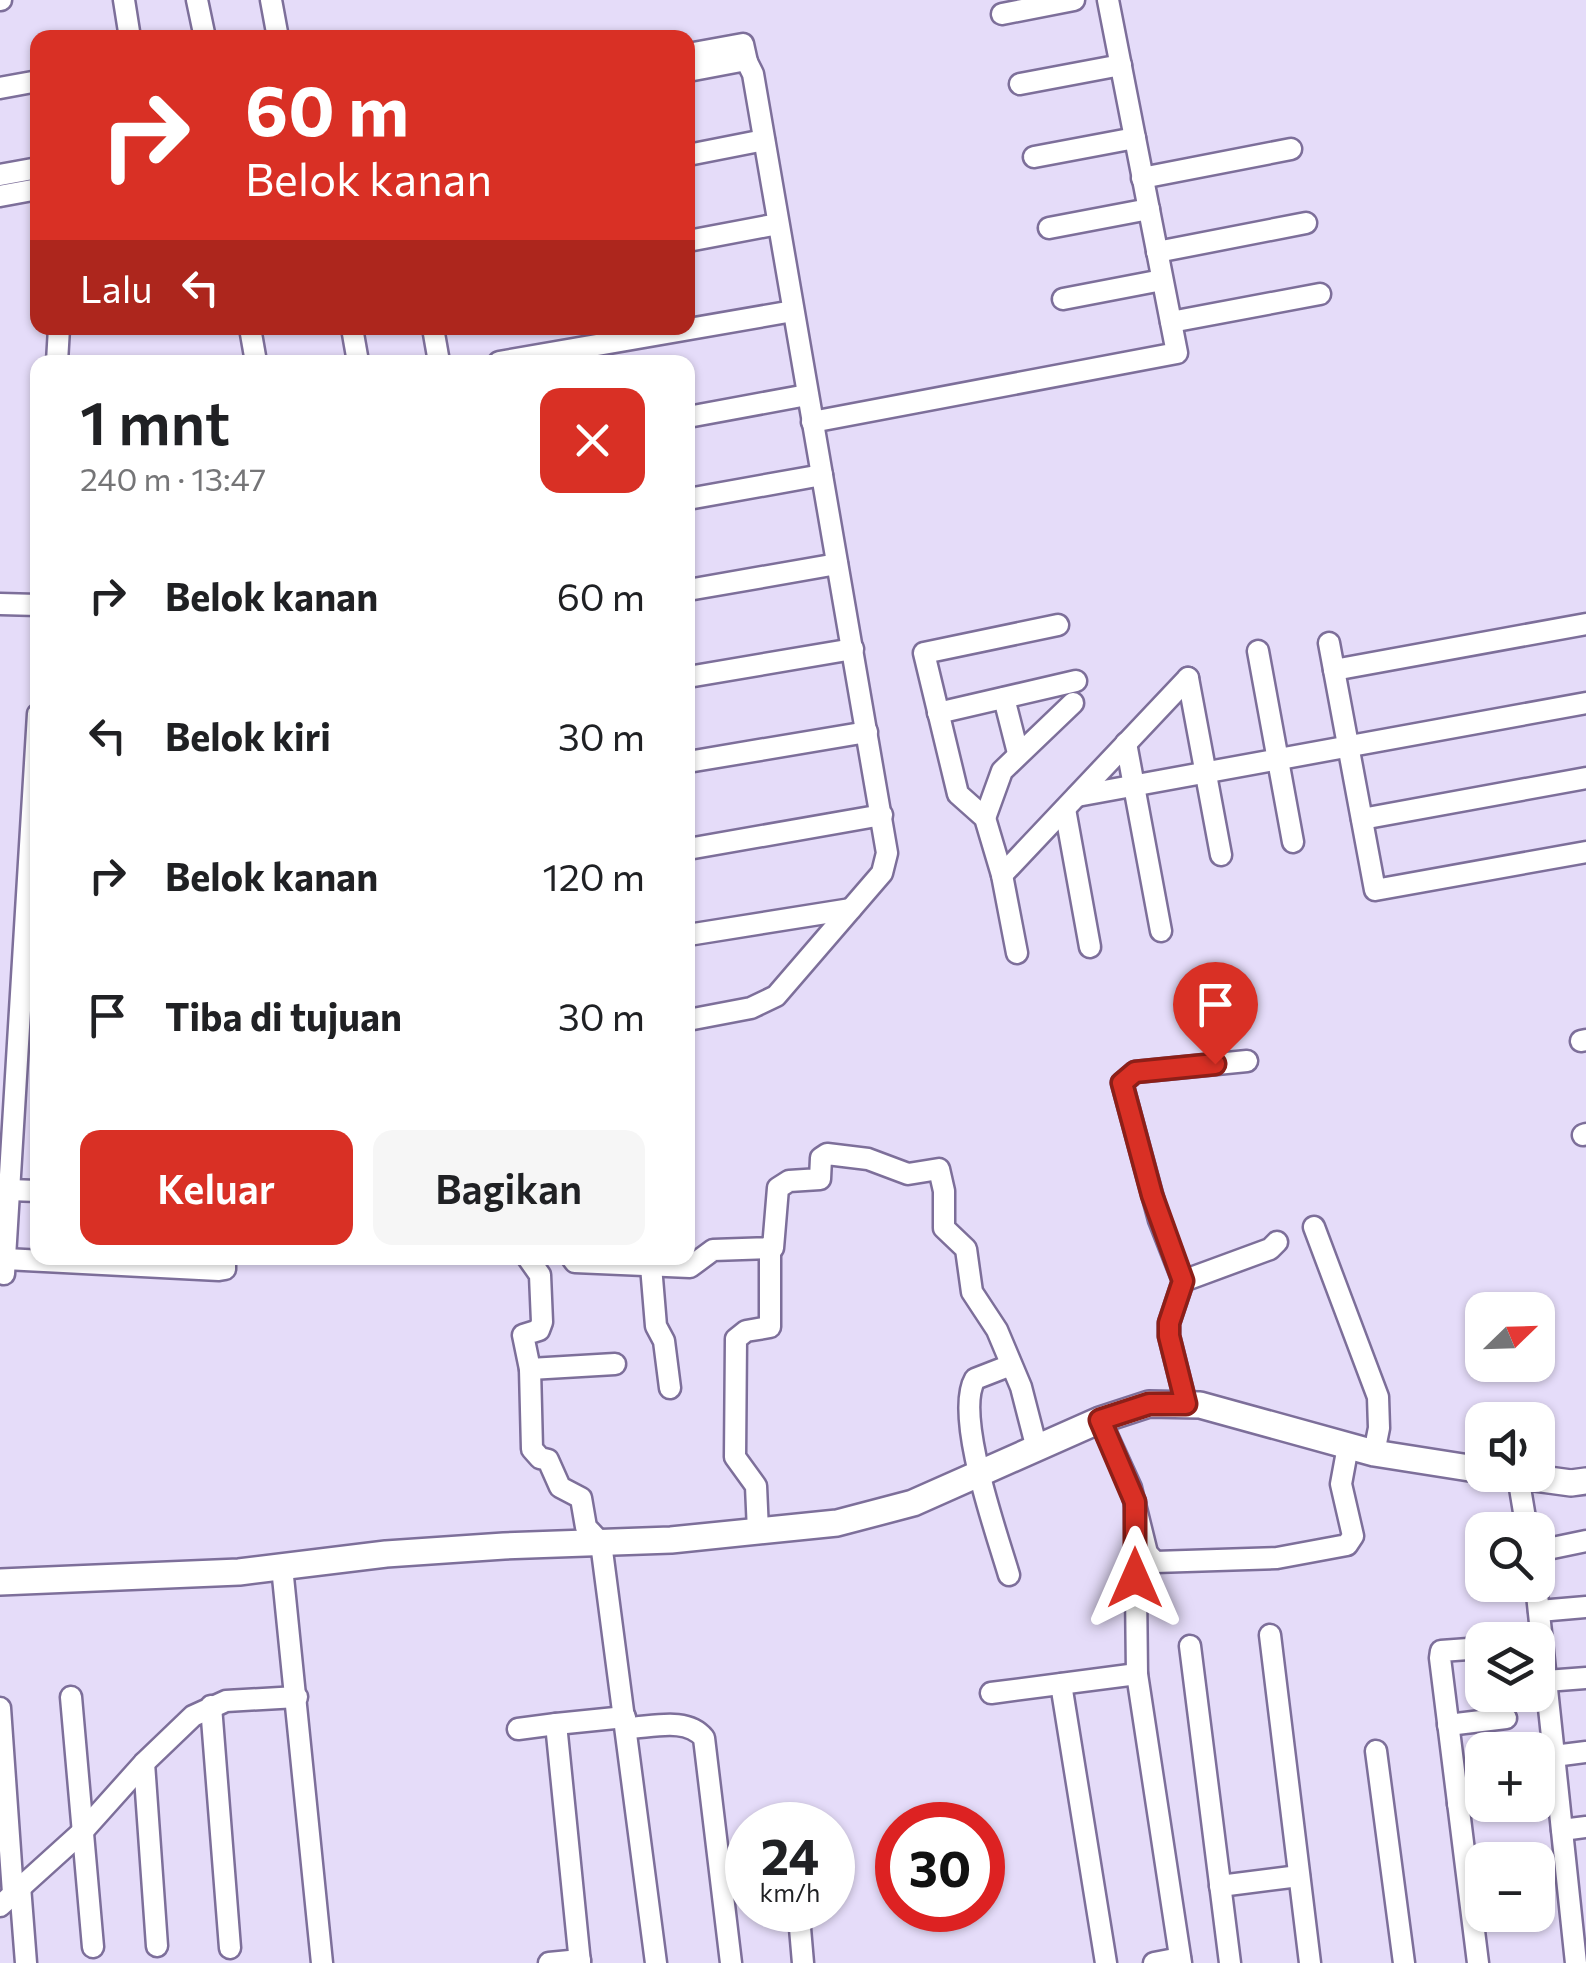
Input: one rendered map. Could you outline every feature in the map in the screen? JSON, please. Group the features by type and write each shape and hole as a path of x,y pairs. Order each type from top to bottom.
{"street":[{"path":"124,0 129,30"},
{"path":"198,0 204,30"},
{"path":"271,0 277,30"},
{"path":"1002,14 1074,0"},
{"path":"812,422 1176,352 1108,0"},
{"path":"695,53 743,44 753,74 882,815 886,864 776,996 751,1008 695,1019"},
{"path":"695,70 747,62"},
{"path":"1020,84 1121,65"},
{"path":"0,88 30,83"},
{"path":"1034,157 1135,138"},
{"path":"695,153 764,140"},
{"path":"1142,178 1291,149"},
{"path":"0,175 30,169"},
{"path":"0,196 30,190"},
{"path":"1050,228 1148,209"},
{"path":"1157,252 1306,223"},
{"path":"695,240 778,224"},
{"path":"1064,299 1162,280"},
{"path":"1170,322 1320,294"},
{"path":"695,329 794,312"},
{"path":"539,355 658,335"},
{"path":"695,416 807,395"},
{"path":"695,498 822,475"},
{"path":"695,589 837,564"},
{"path":"0,604 30,605"},
{"path":"1334,670 1586,624"},
{"path":"1017,953 1002,875 985,818 958,794 924,653 1058,625"},
{"path":"1329,643 1375,890 1586,852"},
{"path":"695,675 853,649"},
{"path":"1258,651 1294,842"},
{"path":"1002,875 1188,678 1221,855"},
{"path":"938,713 1004,698 1074,692 1002,772 985,818"},
{"path":"1004,698 1018,753"},
{"path":"1071,802 1134,786 1586,703"},
{"path":"695,761 867,732"},
{"path":"1126,742 1162,932"},
{"path":"1362,819 1586,778"},
{"path":"1071,802 1090,947"},
{"path":"695,848 882,815"},
{"path":"695,935 851,910"},
{"path":"30,972 28,1044 7,1117 5,1267 219,1270 225,1265"},
{"path":"1186,1404 1169,1336 1169,1323 1183,1281 1152,1195 1122,1083 1135,1072 1248,1061"},
{"path":"695,1263 713,1250 775,1246 778,1188 789,1180 820,1179 821,1158 826,1154 868,1159 908,1174 939,1169 944,1192 944,1228 966,1248 972,1292 998,1330 1021,1387 1037,1448"},
{"path":"9,1190 30,1191"},
{"path":"1314,1227 1378,1396 1380,1412 1374,1453"},
{"path":"1183,1281 1270,1249 1278,1242"},
{"path":"758,1531 756,1486 739,1464 734,1449 736,1339 746,1331 770,1327 770,1248"},
{"path":"533,1265 540,1275 542,1322 539,1330 523,1336 530,1369 532,1449 548,1460 560,1487 581,1498 586,1527 601,1543 656,1963"},
{"path":"633,1265 693,1265"},
{"path":"652,1266 656,1326 664,1341 670,1388"},
{"path":"530,1369 615,1364"},
{"path":"1009,1575 972,1440 972,1383 1011,1365"},
{"path":"0,1582 148,1577 445,1550 601,1543 758,1531 872,1516 913,1503 1100,1420 1149,1404 1186,1404 1220,1410 1374,1453 1465,1467"},
{"path":"1100,1420 1135,1502 1146,1553 1155,1562 1277,1558 1352,1542 1341,1484 1348,1446"},
{"path":"1555,1481 1586,1481"},
{"path":"1135,1502 1137,1674 1181,1960 1154,1963"},
{"path":"1555,1547 1586,1541"},
{"path":"282,1567 322,1963"},
{"path":"1538,1602 1540,1622"},
{"path":"1539,1612 1586,1607"},
{"path":"1270,1635 1310,1963"},
{"path":"1190,1646 1230,1963"},
{"path":"1465,1650 1442,1652 1440,1665 1467,1842"},
{"path":"991,1693 1137,1674"},
{"path":"1555,1680 1586,1678"},
{"path":"1060,1684 1106,1963"},
{"path":"72,1697 93,1947"},
{"path":"11,1895 83,1832 144,1763 193,1716 226,1702 297,1697"},
{"path":"212,1706 230,1948"},
{"path":"0,1708 11,1895 26,1963"},
{"path":"1448,1726 1506,1718"},
{"path":"518,1729 626,1722 696,1729 704,1738 732,1963"},
{"path":"549,1963 580,1962 556,1724"},
{"path":"1376,1751 1404,1963"},
{"path":"1555,1756 1586,1752"},
{"path":"144,1763 156,1946"},
{"path":"1555,1765 1562,1830 1578,1899 1576,1963"},
{"path":"1458,1804 1465,1803"},
{"path":"1562,1830 1586,1827"},
{"path":"1220,1886 1299,1876"},
{"path":"800,1932 803,1963"},
{"path":"1477,1932 1478,1963"}],"route":[{"path":"1135,1578 1135,1502 1100,1420 1149,1404 1186,1404 1169,1336 1169,1323 1183,1281 1152,1195 1122,1083 1135,1072 1215,1064"}]}
